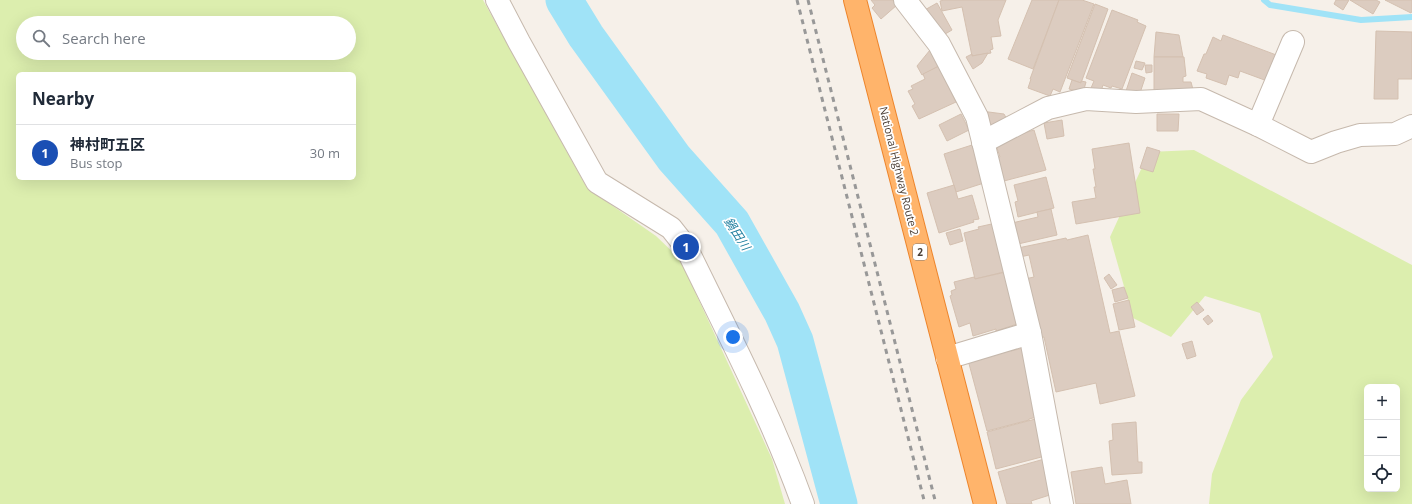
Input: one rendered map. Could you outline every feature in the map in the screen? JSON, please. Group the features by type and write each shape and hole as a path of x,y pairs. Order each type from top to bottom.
{"highway":[{"name":"National Highway Route 2","path":"855,0 985,504"}],"street":[{"path":"497,0 597,182 671,228 686,247 758,396 788,464 803,504"},
{"path":"905,0 939,44 977,117 1030,333 1062,504"},
{"path":"1258,125 1293,42"},
{"path":"983,142 1048,108 1086,99 1136,102 1201,99 1258,125 1311,152 1336,142 1360,135 1395,134 1412,126"},
{"path":"947,358 1030,333"}],"green space":[{"path":"0,0 483,0 587,188 656,236 680,259 772,459 785,504 0,504"},
{"path":"1194,150 1412,265 1412,504 1209,504 1212,474 1241,400 1273,357 1260,313 1205,296 1171,337 1133,318 1110,237 1149,152"}],"building":[{"path":"871,0 893,0 897,5 881,19 872,8 875,5"},
{"path":"1006,0 998,20 1001,36 991,37 993,49 990,50 991,53 972,56 962,7 942,11 940,1"},
{"path":"1032,0 1059,0 1033,69 1008,59"},
{"path":"1059,0 1082,0 1094,4 1060,92 1053,89 1050,96 1028,88"},
{"path":"1336,0 1349,0 1343,10 1334,4"},
{"path":"1350,0 1376,0 1380,2 1373,14"},
{"path":"1385,0 1412,0 1412,11 1411,13"},
{"path":"937,3 952,30 940,37 923,11"},
{"path":"1095,4 1108,9 1081,83 1067,78"},
{"path":"1112,10 1138,20 1137,22 1146,26 1122,89 1112,86 1111,88 1103,85 1101,91 1091,88 1094,81 1086,78"},
{"path":"1376,31 1412,32 1412,79 1398,79 1398,99 1374,99"},
{"path":"1156,32 1179,35 1183,57 1154,57"},
{"path":"1223,35 1279,56 1270,82 1240,71 1238,78 1229,75 1226,85 1206,78 1207,74 1197,71 1213,37 1221,41"},
{"path":"930,50 939,66 922,75 917,66"},
{"path":"988,53 982,63 973,69 966,57 972,54 972,56"},
{"path":"1154,57 1184,57 1186,76 1183,77 1183,82 1191,82 1195,97 1154,97"},
{"path":"1136,61 1145,63 1142,70 1134,68"},
{"path":"1145,65 1152,65 1152,72 1146,73"},
{"path":"939,66 956,102 919,119 912,106 915,104 908,91 913,89 911,86 925,79 923,74"},
{"path":"1132,73 1145,78 1139,96 1126,91"},
{"path":"1072,80 1081,83 1081,81 1086,82 1083,93 1069,89"},
{"path":"981,111 1004,114 1008,121 991,129"},
{"path":"961,114 969,130 947,141 939,125"},
{"path":"1157,114 1179,114 1178,131 1157,131"},
{"path":"1062,120 1064,136 1047,139 1044,123"},
{"path":"1034,130 1046,170 1004,181 998,158 1000,157 995,142"},
{"path":"1129,143 1140,213 1076,224 1072,202 1096,198 1093,169 1095,169 1092,149"},
{"path":"972,145 984,183 956,192 944,154"},
{"path":"1147,147 1160,151 1153,172 1140,168"},
{"path":"1046,177 1054,208 1018,217 1015,202 1018,201 1014,185"},
{"path":"954,185 958,199 972,195 979,219 939,233 927,193"},
{"path":"1051,209 1057,235 1018,244 1012,223 1038,217 1037,212"},
{"path":"996,223 1008,271 975,279 964,233 979,229 978,227"},
{"path":"960,229 963,241 950,245 946,233"},
{"path":"1088,235 1110,333 1119,331 1135,396 1100,404 1096,383 1056,392 1044,337 1038,338 1025,279 1034,277 1029,255 1020,257 1018,248"},
{"path":"1006,272 1020,323 996,331 996,329 973,336 970,323 959,327 950,296 952,295 951,291 956,289 954,282"},
{"path":"1109,274 1117,285 1111,289 1104,278"},
{"path":"1124,287 1128,298 1115,302 1112,290"},
{"path":"1129,300 1135,327 1119,330 1113,304"},
{"path":"1197,302 1204,310 1197,315 1191,307"},
{"path":"1208,315 1213,321 1208,325 1203,319"},
{"path":"1192,341 1196,356 1187,359 1182,344"},
{"path":"1023,348 1041,416 987,431 968,360 1010,349 1011,351"},
{"path":"1039,418 1049,455 996,469 987,432"},
{"path":"1136,422 1138,462 1142,462 1142,473 1112,475 1109,441 1113,440 1112,424"},
{"path":"1048,458 1056,493 1031,501 1032,504 1007,504 998,472"},
{"path":"1102,467 1105,484 1127,480 1131,504 1076,504 1071,472"}],"waterway":[{"name":"鍋田川","path":"564,0 586,36 674,158 732,223 782,312 795,341 839,504"},
{"path":"1264,0 1270,5 1361,20 1412,17"}],"railway":[{"path":"797,0 925,504"},
{"path":"808,0 936,504"}],"place":[{"name":"神村町五区","path":"686,247"}]}
